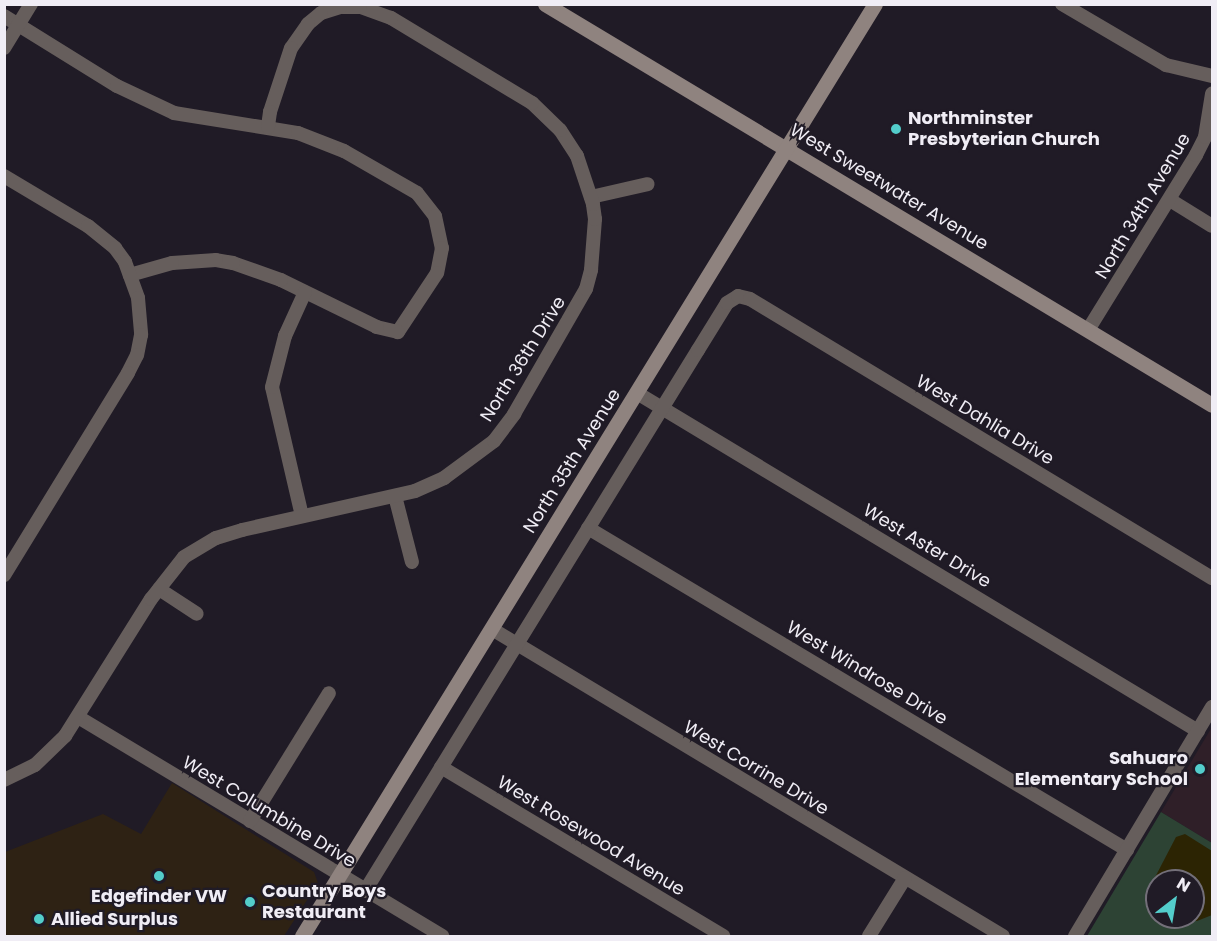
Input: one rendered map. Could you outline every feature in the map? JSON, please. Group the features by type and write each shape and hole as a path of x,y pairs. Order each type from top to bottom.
{"main road":[{"name":"West Sweetwater Avenue","path":"544,4 1212,405"},
{"name":"North 35th Avenue","path":"302,936 875,4"}],"street":[{"path":"4,48 32,4"},
{"path":"268,127 270,112 298,36 321,13 339,6 360,7 392,18 532,104 560,130 577,156 591,197 648,184"},
{"path":"1071,7 1166,65 1212,76"},
{"path":"4,16 117,86 174,113 298,133 344,151 417,193 435,216 441,232 441,261 428,288 398,332 377,327 261,272 216,260 172,262 130,275"},
{"name":"North 34th Avenue","path":"1088,330 1170,200 1205,136 1212,94"},
{"path":"4,176 104,238 125,262 141,315 141,335 137,355 4,575"},
{"name":"North 36th Drive","path":"4,780 48,754 78,717 159,589 184,557 216,538 415,491 444,478 494,441 514,414 586,290 591,270 595,219 591,197"},
{"path":"1170,200 1212,226"},
{"path":"302,516 272,387 285,336 305,292"},
{"name":"West Dahlia Drive","path":"662,408 727,303 738,296 750,299 1212,578"},
{"name":"West Aster Drive","path":"637,393 1198,731"},
{"path":"365,891 662,408"},
{"path":"395,496 412,562"},
{"name":"West Windrose Drive","path":"588,528 1127,850"},
{"path":"159,589 197,614"},
{"name":"West Corrine Drive","path":"492,629 516,646 1003,936"},
{"path":"250,821 329,693"},
{"path":"1075,936 1212,707"},
{"name":"West Columbine Drive","path":"78,717 442,936"},
{"name":"West Rosewood Avenue","path":"441,767 723,936"},
{"path":"869,936 905,878"}],"shaded area":[{"name":"Sahuaro Elementary School","path":"1212,727 1212,843 1161,812"},
{"path":"172,783 314,872 318,883 284,936 5,936 5,852 103,814 141,834"}],"green space":[{"path":"1161,812 1212,843 1212,936 1087,936"}],"sand":[{"path":"1185,834 1212,851 1212,915 1205,918 1205,869 1159,869 1176,837"}],"place":[{"name":"Northminster Presbyterian Church","path":"896,129"},
{"name":"Sahuaro Elementary School","path":"1200,769"},
{"name":"Edgefinder VW","path":"159,876"},
{"name":"Country Boys Restaurant","path":"250,902"},
{"name":"Allied Surplus","path":"39,919"}]}
